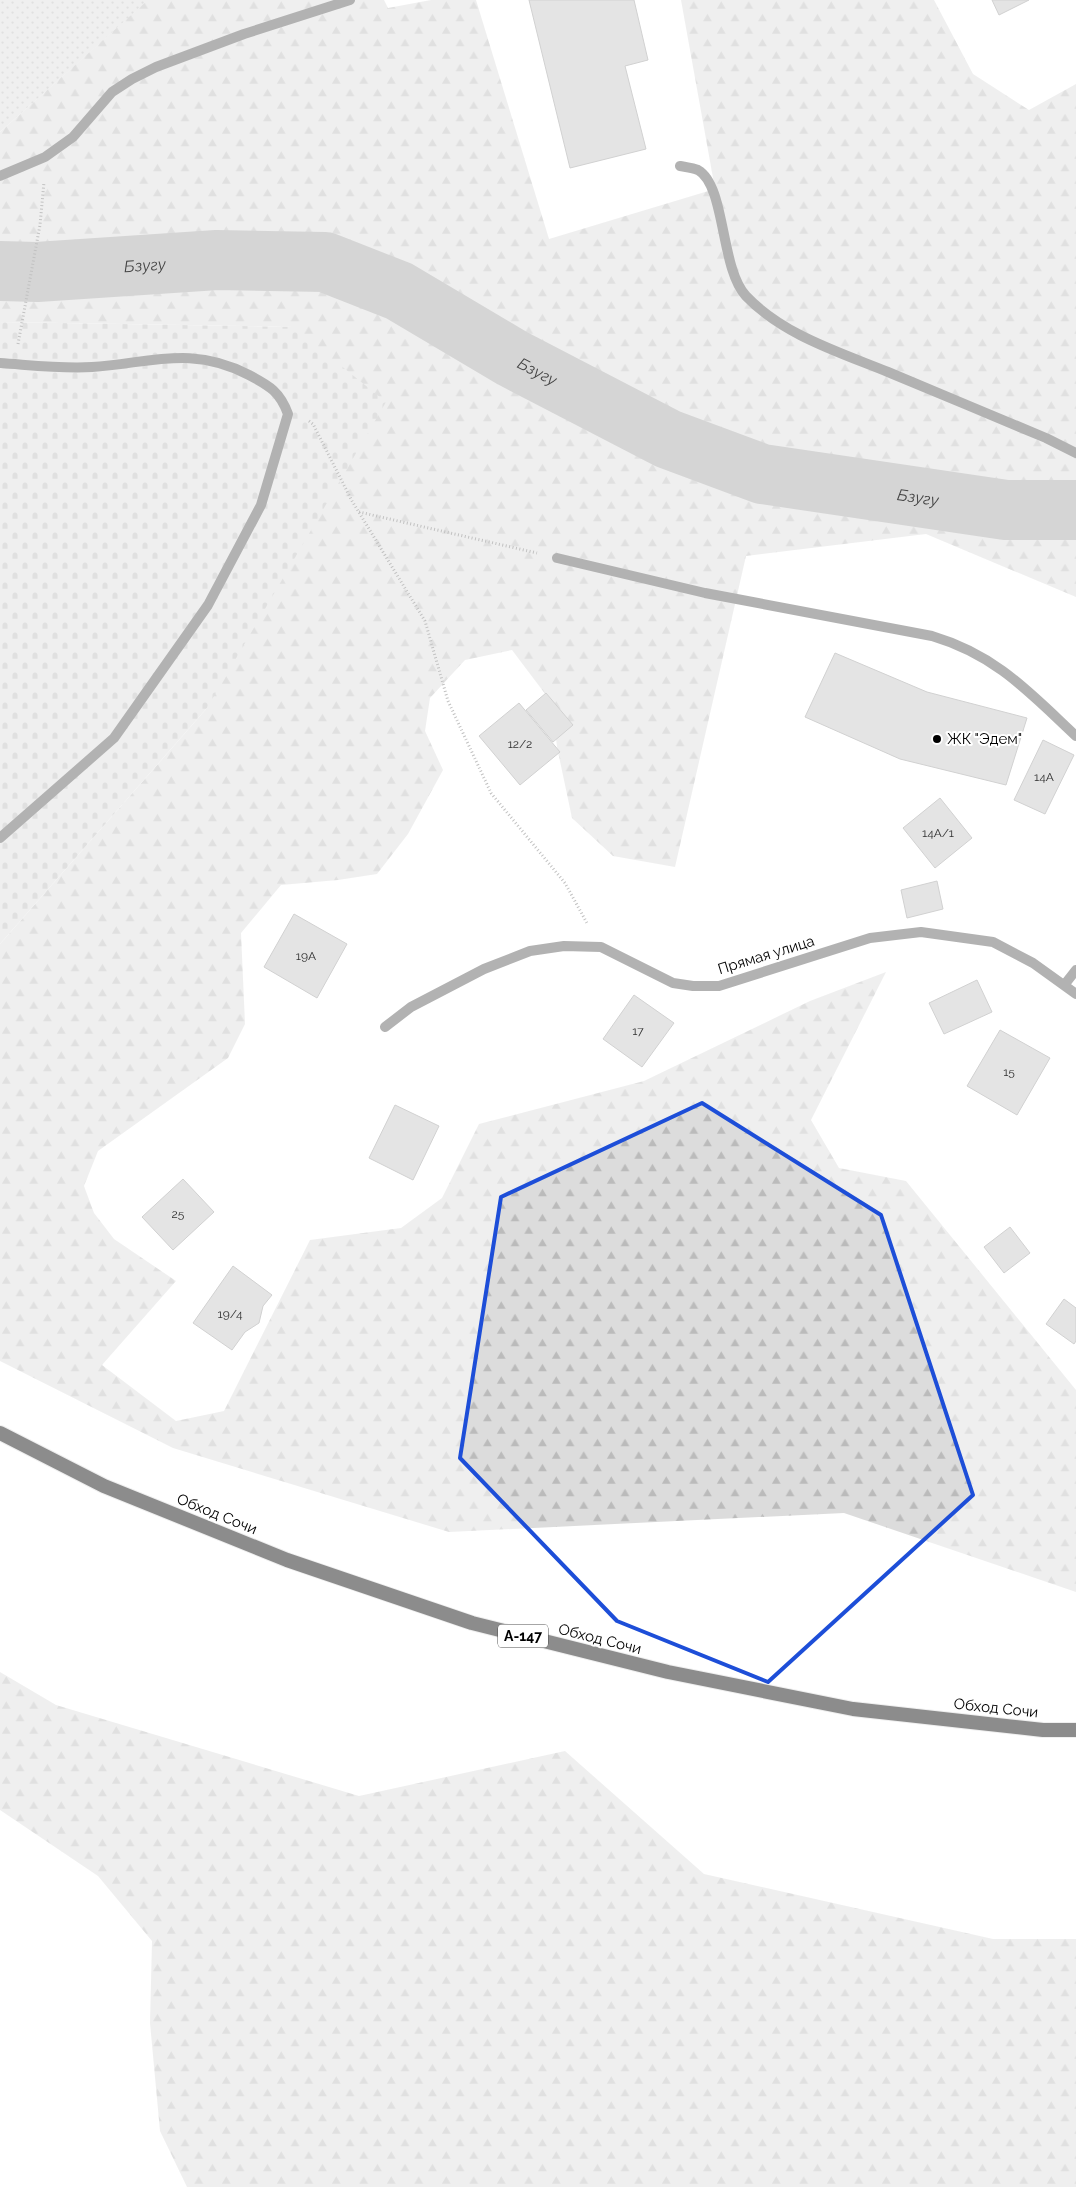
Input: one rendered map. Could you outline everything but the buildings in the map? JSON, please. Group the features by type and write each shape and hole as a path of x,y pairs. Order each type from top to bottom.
{"highway":[{"name":"Обход Сочи","path":"0,1433 104,1486 278,1557 472,1623 668,1672 853,1709 1043,1730 1076,1730"}],"street":[{"path":"0,176 45,157 72,137 112,92 132,79 156,67 244,34 350,0"},
{"path":"680,166 698,170 709,182 717,205 730,262 744,294 769,317 820,344 1046,438 1076,453"},
{"path":"0,362 91,367 181,356 208,359 240,370 270,387 283,400 288,414 261,505 208,605 114,738 0,838"},
{"path":"557,558 705,593 932,636 961,644 991,661 1024,687 1076,736"},
{"name":"Прямая улица","path":"385,1027 419,1003 484,968 530,951 564,946 601,947 673,983 693,986 719,986 870,938 920,932 993,942 1033,963 1065,984 1076,994"},
{"path":"1065,984 1076,970"}],"path":[{"path":"18,364 18,343 40,225 45,157"},
{"path":"283,400 313,424 359,512 425,621 448,701 491,793 565,883 601,947"},
{"path":"359,512 557,558"}],"highlighted area":[{"path":"702,1103 881,1215 973,1495 768,1682 617,1621 460,1458 501,1197"}],"green space":[{"path":"0,0 148,0 148,1 0,132"},
{"path":"148,0 384,0 388,8 431,0 476,0 549,239 715,189 681,0 934,0 973,74 1029,110 1076,84 1076,597 926,534 746,556 675,867 613,856 572,818 557,747 552,703 512,650 465,660 430,698 425,731 443,770 408,834 377,874 338,880 281,885 241,933 245,1024 228,1058 98,1151 84,1186 94,1213 114,1239 176,1281 102,1365 176,1421 224,1411 310,1240 401,1228 442,1198 479,1124 644,1081 810,1001 886,972 811,1120 839,1168 906,1181 1076,1390 1076,1592 844,1513 449,1532 173,1448 0,1361 0,944 207,708 293,327 0,322 0,132"},
{"path":"0,322 293,327 386,402 207,708 0,944"},
{"path":"0,1672 56,1705 359,1796 565,1751 704,1874 993,1939 1076,1939 1076,2187 187,2187 160,2131 150,2023 152,1941 98,1876 0,1810"}],"waterway":[{"name":"Бзугу","path":"0,271 37,272 217,260 325,262 399,291 512,358 668,439 762,474 1006,510 1076,510"}],"place":[{"name":"ЖК \"Эдем\"","path":"937,739"}]}
